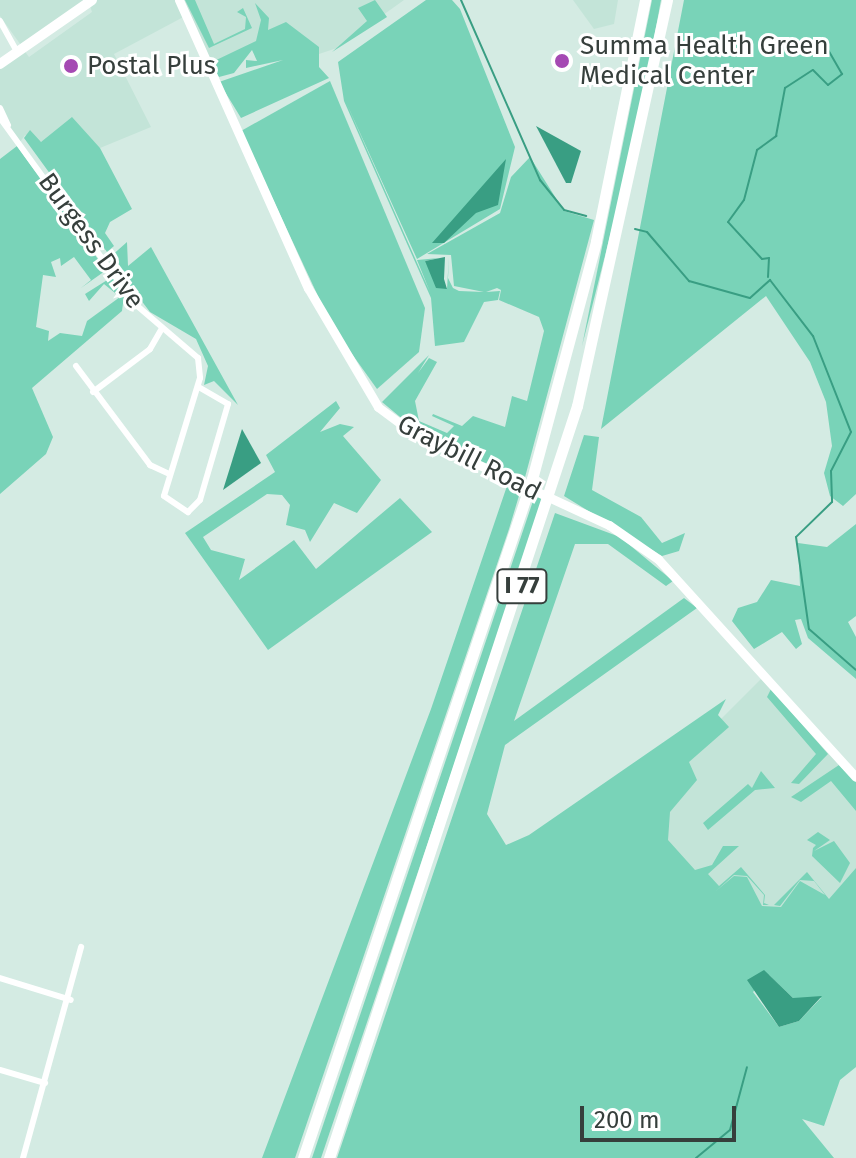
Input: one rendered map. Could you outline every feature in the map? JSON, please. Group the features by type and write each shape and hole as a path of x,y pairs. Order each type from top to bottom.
{"highway":[{"name":"I 77","path":"303,1158 532,479 596,241 644,0"},
{"name":"I 77","path":"329,1158 577,406 667,0"}],"main road":[{"path":"0,64 92,0"}],"street":[{"name":"Graybill Road","path":"179,0 308,288 366,393 399,426 628,537 674,574 856,777"},
{"path":"0,21 2,30 17,52"},
{"name":"Burgess Drive","path":"0,108 10,128 135,304 162,328 193,349 198,387 169,474"},
{"name":"Burgess Drive","path":"0,118 10,128"},
{"path":"93,392 150,349 162,328"},
{"path":"76,366 150,465 169,474 164,496 170,506 195,509 228,404 198,387"},
{"path":"23,1158 71,1000 81,947"},
{"path":"0,978 71,1000"},
{"path":"0,1070 45,1083"}],"shaded area":[{"path":"0,0 404,0 337,48 316,55 285,30 210,63 189,14 114,54 151,127 100,148 76,123 41,142 25,135 20,142 0,108 0,65 23,48 0,16","holes":["89,3 92,12 29,57 23,49"]},
{"path":"185,0 195,0 214,44 245,29 246,17 237,12 243,8 252,28 209,48"},
{"path":"375,0 387,17 332,52 367,21 358,8"},
{"path":"426,0 452,0 460,9 515,147 500,209 417,259 346,102 430,292 417,260 439,258 425,261 447,289 449,256 448,278 453,288 484,292 454,286 451,255 427,254 500,213 511,177 530,157 564,211 594,220 524,481 423,436 382,402 429,355 418,373 429,358 437,362 415,401 419,421 447,433 454,426 433,414 462,426 473,416 505,427 512,396 527,401 544,331 539,317 499,300 501,290 497,288 486,292 500,291 498,300 484,302 464,342 435,346 431,298 344,101 338,62"},
{"path":"573,0 618,0 614,24 594,29"},
{"path":"652,0 661,0 637,130 582,346"},
{"path":"684,0 856,0 856,494 843,506 830,496 824,473 832,446 826,402 810,362 766,296 601,429"},
{"path":"255,3 269,18 268,30 286,22 319,47 319,67 329,78 241,118 219,82 283,60 246,68 246,60 257,61 252,50 234,73 219,77 210,63 256,41 261,20"},
{"path":"330,81 425,308 419,352 377,389 332,326 241,131"},
{"path":"72,117 100,148 132,209 110,222 105,233 114,246 107,252 24,138 30,130 41,142"},
{"path":"536,126 581,151 571,183 566,183"},
{"path":"17,146 105,269 81,288 91,280 74,257 61,266 60,258 51,262 56,277 43,275 36,327 49,331 48,341 60,333 82,336 87,321 120,297 104,284 89,301 85,294 112,277 124,296 122,311 32,388 53,437 46,454 0,494 0,159"},
{"path":"506,159 498,205 476,213 444,243 432,243"},
{"path":"127,242 128,266 151,247 238,405 214,381 204,385 208,366 196,339 150,312 109,258"},
{"path":"445,257 447,289 436,288 425,261"},
{"path":"336,401 340,408 320,432 340,424 354,427 343,436 381,480 357,513 334,503 310,542 305,530 286,525 290,505 282,495 267,494 203,537 211,550 245,559 239,580 294,540 316,569 400,498 432,532 268,650 185,533 275,472 266,455"},
{"path":"242,429 261,463 223,490"},
{"path":"584,435 599,437 592,490 641,517 662,543 685,533 679,551 662,556 564,496"},
{"path":"508,483 521,489 509,529 295,1158 262,1158 431,709"},
{"path":"535,495 543,498 445,792 321,1158 312,1158"},
{"path":"555,513 620,537 673,581 666,586 608,544 575,544 514,721 684,598 697,608 505,745 487,814 506,845 529,835 726,699 718,715 729,727 689,762 697,780 670,812 668,840 695,870 712,865 723,846 739,846 708,874 719,886 741,867 765,895 764,903 769,905 763,905 764,895 747,876 734,875 716,891 734,876 747,877 762,906 781,907 800,881 825,895 814,881 800,880 780,906 774,905 807,872 829,899 856,868 856,1067 840,1080 824,1126 802,1119 834,1158 337,1158","holes":["769,975 793,998 821,998 799,1021 779,1027 753,992"]},
{"path":"856,524 856,616 848,622 856,637 856,679 808,638 801,619 795,620 802,644 796,649 782,632 754,649 732,621 738,608 757,602 771,580 800,586 798,543 827,547"},
{"path":"762,678 856,782 856,978 602,838"},
{"path":"771,689 828,754 799,784 791,783 816,754 767,697"},
{"path":"839,765 856,782 856,811 831,781 801,802 791,797"},
{"path":"761,771 775,788 755,790 708,830 703,823 748,784 752,788"},
{"path":"818,832 830,840 814,851 834,841 850,863 840,883 812,856 816,845 807,840"},
{"path":"764,970 793,998 822,996 799,1021 779,1027 747,980"}],"waterway":[{"path":"461,0 540,180 564,210 586,216"},
{"path":"768,277 769,258 762,259 728,222 744,200 757,150 776,136 785,88 813,70 828,85 842,74 825,45 807,45"},
{"path":"635,229 647,232 689,281 750,298 770,280 813,336 851,432 831,471 832,502 796,537 809,629 856,670"},
{"path":"696,1158 730,1130 747,1067"}],"place":[{"name":"Summa Health Green Medical Center","path":"562,61"},
{"name":"Postal Plus","path":"71,66"}]}
